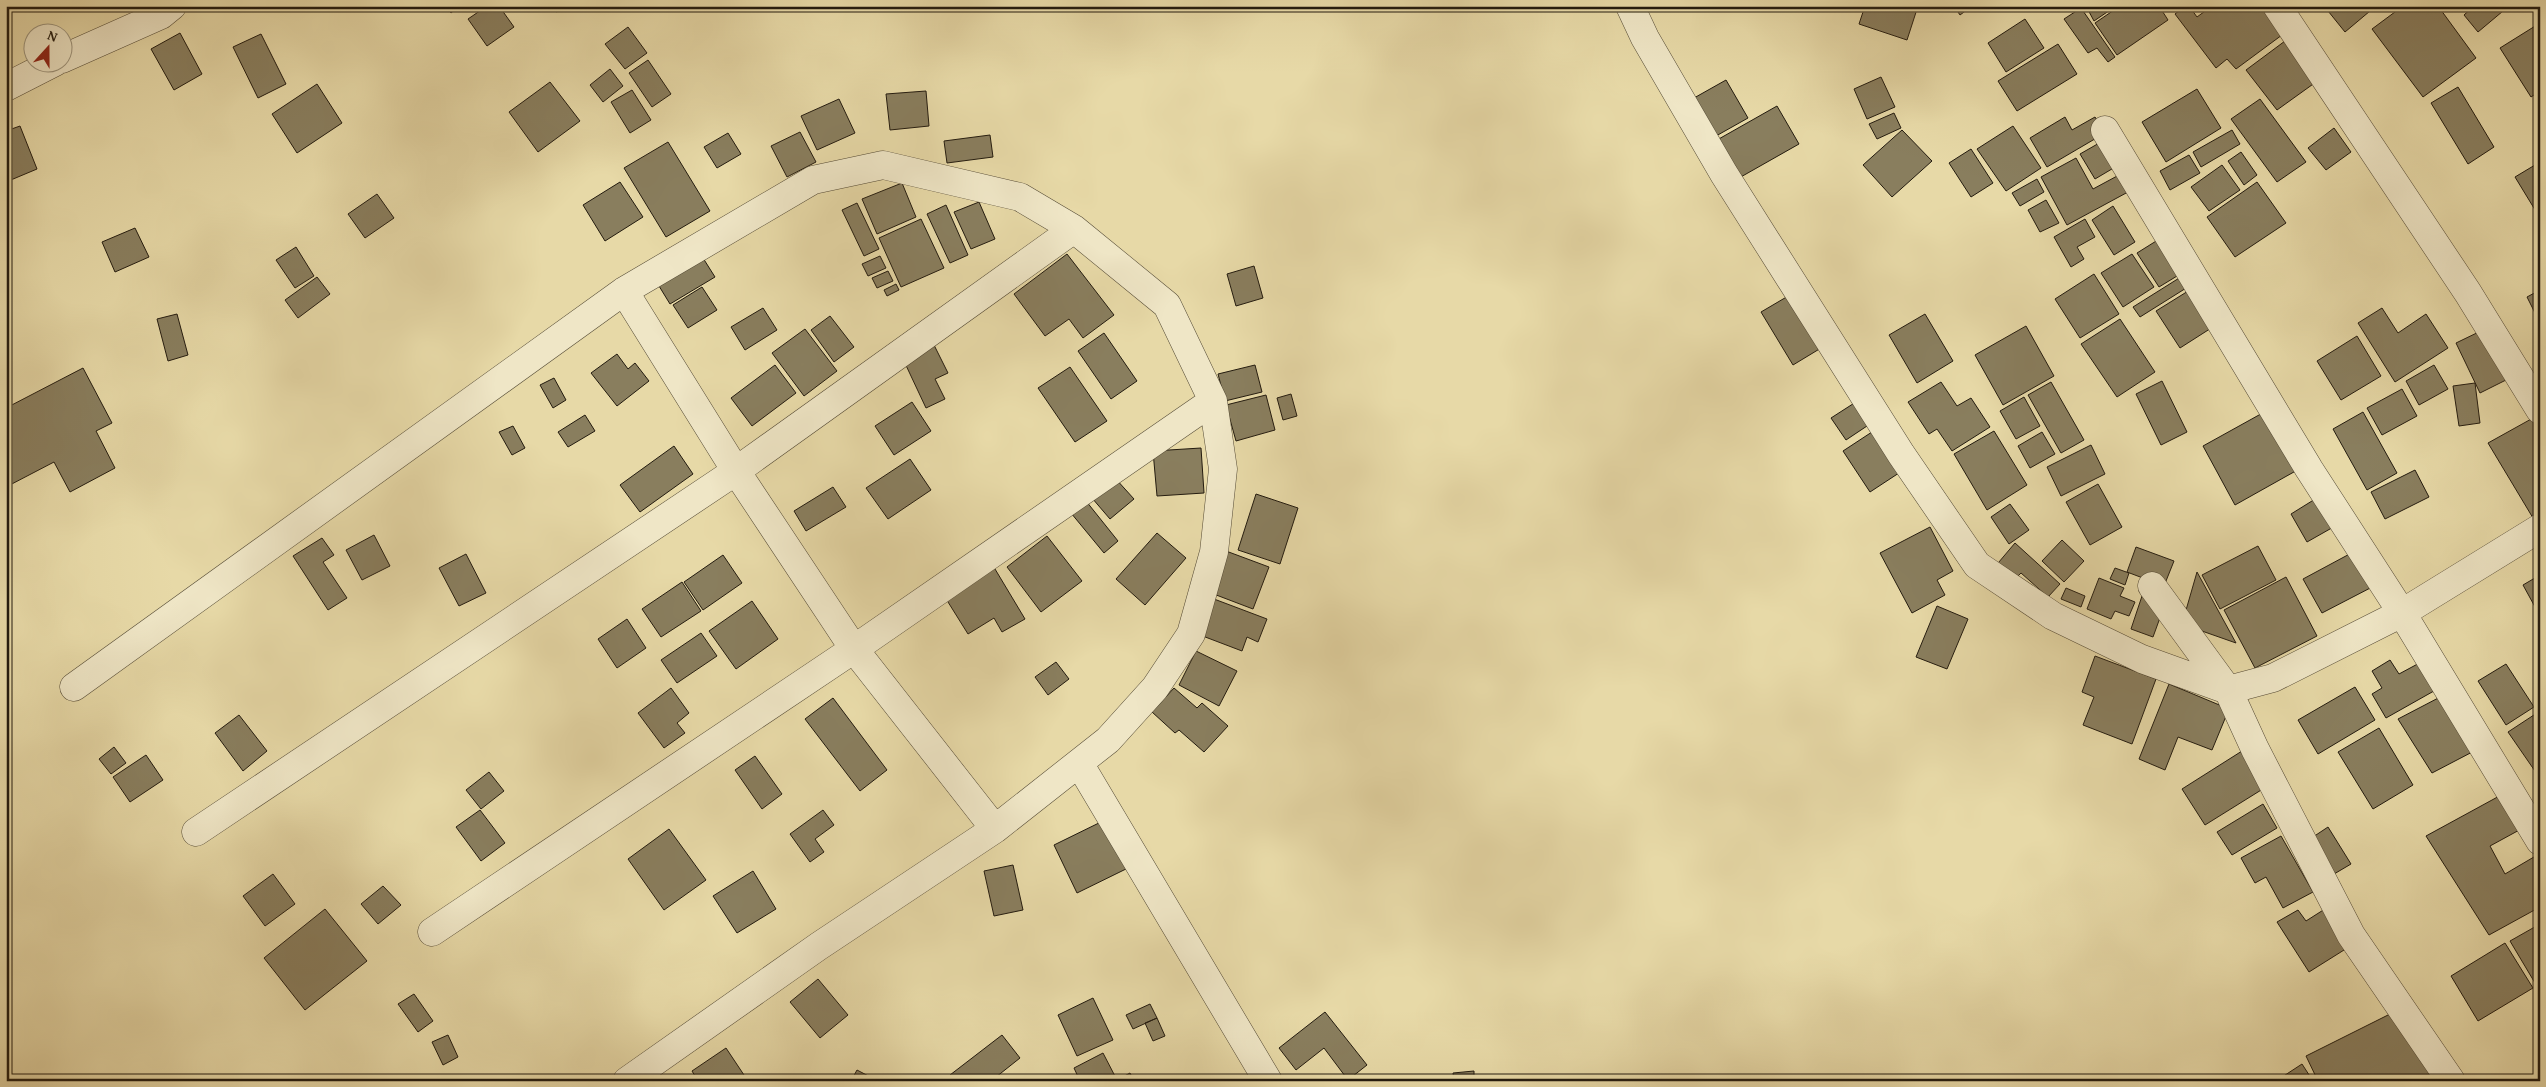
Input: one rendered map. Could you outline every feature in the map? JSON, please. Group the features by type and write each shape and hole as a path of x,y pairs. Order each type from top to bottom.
{"street":[{"path":"72,55 161,15 172,6"},
{"path":"1630,6 1645,38 1724,174 1900,454 1977,566 2053,616 2142,659 2228,690 2273,678 2402,614 2540,528"},
{"path":"2277,6 2468,293 2540,410"},
{"path":"6,87 35,72"},
{"path":"2104,130 2309,469 2402,614 2540,841"},
{"path":"74,687 624,291 812,180 883,166 1020,196 1074,229 1167,305 1213,401 1223,469 1214,552 1191,634 1155,688 1108,740 1080,763 995,829 819,946 627,1081"},
{"path":"196,832 736,471 1074,229"},
{"path":"624,291 736,471 854,649 995,829"},
{"path":"432,932 854,649 1213,401"},
{"path":"2152,586 2228,690 2255,749 2351,935 2451,1081"},
{"path":"1080,763 1268,1081"}],"building":[{"path":"445,6 459,6 451,13"},
{"path":"487,6 499,6 514,27 487,46 468,19"},
{"path":"553,6 565,6 556,12"},
{"path":"1865,6 1918,6 1907,40 1859,24"},
{"path":"1954,6 1972,6 1960,15"},
{"path":"2086,6 2116,6 2094,21"},
{"path":"2120,6 2159,6 2168,20 2117,55 2095,23"},
{"path":"2185,6 2189,6 2197,17 2212,6 2260,6 2282,35 2236,69 2227,59 2216,68 2175,14"},
{"path":"2324,6 2376,6 2345,32"},
{"path":"2403,6 2438,6 2476,58 2423,97 2372,29"},
{"path":"2474,6 2509,6 2478,32 2464,15"},
{"path":"2081,8 2115,57 2108,62 2097,48 2088,53 2064,19"},
{"path":"2025,19 2044,48 2006,72 1988,43"},
{"path":"2540,23 2540,91 2531,97 2500,48"},
{"path":"628,27 647,53 625,69 605,44"},
{"path":"180,33 202,74 174,90 151,49"},
{"path":"261,34 286,84 258,98 233,47"},
{"path":"2285,41 2316,82 2277,110 2246,70"},
{"path":"2058,44 2077,74 2017,111 1998,81"},
{"path":"648,60 671,94 652,107 629,73"},
{"path":"610,69 623,86 603,102 590,85"},
{"path":"1881,77 1895,107 1867,119 1854,89"},
{"path":"1726,80 1748,118 1716,136 1694,98"},
{"path":"550,82 580,121 538,152 509,112"},
{"path":"317,84 342,123 297,153 272,114"},
{"path":"2458,87 2494,147 2468,164 2431,103"},
{"path":"2197,89 2221,128 2166,162 2142,122"},
{"path":"632,90 651,120 630,133 611,102"},
{"path":"926,91 929,126 890,130 886,94"},
{"path":"839,99 855,133 817,150 801,116"},
{"path":"2260,99 2306,162 2277,182 2231,119"},
{"path":"1777,106 1799,144 1739,178 1717,140"},
{"path":"1894,113 1901,128 1877,139 1869,124"},
{"path":"2065,117 2072,130 2095,117 2105,133 2047,167 2030,138"},
{"path":"20,126 37,169 6,182 6,131"},
{"path":"2013,126 2041,168 2006,191 1977,149"},
{"path":"2334,128 2351,152 2326,170 2308,148"},
{"path":"1902,130 1932,161 1892,197 1863,165"},
{"path":"2232,130 2240,144 2201,167 2193,152"},
{"path":"800,132 816,162 787,177 771,146"},
{"path":"728,133 741,154 717,168 704,147"},
{"path":"990,135 993,157 947,163 944,141"},
{"path":"2108,138 2122,163 2095,179 2080,154"},
{"path":"668,142 710,211 666,237 624,168"},
{"path":"1971,149 1993,183 1971,197 1949,163"},
{"path":"2241,152 2257,175 2244,185 2228,161"},
{"path":"2189,155 2200,173 2170,190 2160,171"},
{"path":"2076,158 2093,189 2119,175 2128,192 2067,225 2041,177"},
{"path":"2540,162 2540,218 2515,177"},
{"path":"2222,165 2240,190 2209,211 2191,187"},
{"path":"2037,179 2044,192 2020,206 2012,193"},
{"path":"620,182 643,217 605,241 583,205"},
{"path":"2257,182 2286,223 2235,257 2207,217"},
{"path":"902,183 916,217 877,234 862,199"},
{"path":"377,194 394,218 365,238 348,214"},
{"path":"2046,200 2059,223 2040,232 2028,210"},
{"path":"979,202 995,239 971,249 954,212"},
{"path":"857,203 879,249 864,256 842,210"},
{"path":"946,205 968,255 950,263 927,214"},
{"path":"2113,206 2135,242 2114,255 2092,220"},
{"path":"921,219 944,268 901,287 879,238"},
{"path":"2085,219 2095,237 2077,247 2084,259 2071,267 2054,237"},
{"path":"135,228 149,257 115,272 102,242"},
{"path":"2161,238 2182,273 2159,287 2137,253"},
{"path":"296,247 314,276 295,288 276,260"},
{"path":"1067,254 1114,315 1083,338 1069,319 1045,336 1014,294"},
{"path":"2132,254 2154,287 2123,307 2101,273"},
{"path":"880,256 886,268 868,276 862,264"},
{"path":"703,258 715,277 670,304 659,286"},
{"path":"1254,266 1263,298 1236,306 1227,274"},
{"path":"888,271 893,281 877,288 872,278"},
{"path":"2094,274 2119,314 2080,338 2055,299"},
{"path":"2184,275 2191,285 2140,317 2133,307"},
{"path":"317,277 330,294 298,318 285,300"},
{"path":"896,284 899,290 887,296 884,290"},
{"path":"702,287 717,310 688,328 673,305"},
{"path":"2193,288 2216,325 2180,348 2156,311"},
{"path":"2540,290 2540,323 2527,297"},
{"path":"1795,292 1826,345 1793,365 1761,312"},
{"path":"763,308 777,330 745,350 731,327"},
{"path":"2382,308 2398,333 2426,314 2448,348 2395,382 2358,323"},
{"path":"177,314 188,355 168,361 157,319"},
{"path":"1925,314 1953,361 1917,383 1889,335"},
{"path":"830,316 854,347 834,362 811,330"},
{"path":"2120,319 2155,372 2117,397 2081,344"},
{"path":"2026,326 2054,376 2003,405 1975,355"},
{"path":"805,329 837,371 804,396 772,353"},
{"path":"2485,329 2510,378 2480,393 2456,343"},
{"path":"1104,333 1137,381 1111,399 1078,351"},
{"path":"2357,336 2381,376 2341,400 2317,361"},
{"path":"934,345 948,373 935,379 945,399 926,408 903,359"},
{"path":"617,354 628,369 635,363 649,381 617,406 591,373"},
{"path":"775,365 796,393 752,426 731,398"},
{"path":"1255,365 1262,392 1225,401 1218,374"},
{"path":"2434,365 2448,389 2419,405 2406,381"},
{"path":"1070,367 1107,421 1075,442 1038,388"},
{"path":"83,368 112,423 96,431 115,468 70,492 54,462 6,487 6,408"},
{"path":"554,378 566,400 553,408 540,385"},
{"path":"2162,381 2187,432 2161,445 2136,394"},
{"path":"1941,382 1957,406 1971,398 1990,427 1952,451 1937,429 1929,434 1908,402"},
{"path":"2051,382 2084,440 2061,453 2028,395"},
{"path":"2475,383 2480,423 2459,426 2453,386"},
{"path":"2402,389 2417,416 2382,435 2367,408"},
{"path":"1291,394 1297,416 1283,420 1277,398"},
{"path":"1266,395 1275,430 1236,441 1226,405"},
{"path":"2024,397 2040,426 2016,439 2000,411"},
{"path":"1859,400 1873,422 1846,440 1831,418"},
{"path":"912,402 931,431 894,455 875,426"},
{"path":"2268,410 2301,468 2235,505 2203,446"},
{"path":"2363,412 2397,473 2367,490 2333,429"},
{"path":"585,415 595,431 568,447 558,432"},
{"path":"2533,418 2540,430 2540,513 2533,518 2488,443"},
{"path":"513,426 525,448 512,455 499,432"},
{"path":"1875,430 1902,471 1870,492 1843,451"},
{"path":"1994,431 2027,485 1987,510 1954,454"},
{"path":"2042,432 2055,454 2030,468 2018,446"},
{"path":"2091,445 2105,474 2061,496 2047,467"},
{"path":"674,446 693,474 640,512 620,485"},
{"path":"1201,448 1204,493 1157,496 1153,451"},
{"path":"910,459 931,490 888,519 866,488"},
{"path":"2415,470 2429,497 2385,519 2371,492"},
{"path":"1115,478 1134,499 1110,519 1092,498"},
{"path":"2098,484 2122,527 2090,545 2066,502"},
{"path":"833,487 846,507 806,531 794,511"},
{"path":"1256,494 1298,508 1280,564 1238,550"},
{"path":"2320,496 2337,525 2307,542 2291,514"},
{"path":"1086,501 1118,541 1104,553 1071,513"},
{"path":"2010,504 2029,530 2009,544 1991,517"},
{"path":"1930,527 1953,571 1937,580 1945,595 1912,613 1880,553"},
{"path":"1157,533 1186,558 1145,605 1116,579"},
{"path":"374,535 390,566 362,580 346,550"},
{"path":"1047,536 1082,581 1041,612 1007,567"},
{"path":"322,538 334,555 323,562 347,598 328,610 293,556"},
{"path":"2062,540 2084,561 2064,582 2042,561"},
{"path":"2015,543 2060,584 2048,597 2021,573 2010,584 1993,569"},
{"path":"2258,546 2276,580 2220,609 2202,575"},
{"path":"2136,547 2174,561 2164,586 2127,572"},
{"path":"2357,550 2376,585 2322,613 2303,579"},
{"path":"1226,551 1269,567 1253,609 1211,593"},
{"path":"466,554 486,593 459,606 439,568"},
{"path":"723,555 742,583 703,610 684,582"},
{"path":"992,564 1025,619 1002,632 994,618 968,634 943,594"},
{"path":"2115,568 2129,573 2125,585 2110,579"},
{"path":"2197,572 2236,643 2182,624"},
{"path":"2540,575 2540,616 2523,585"},
{"path":"2286,577 2317,636 2255,668 2224,610"},
{"path":"2099,578 2124,588 2120,596 2135,602 2129,616 2115,611 2111,619 2087,609"},
{"path":"682,582 701,611 661,637 642,609"},
{"path":"2066,588 2085,596 2081,607 2061,599"},
{"path":"2142,596 2165,604 2153,637 2131,629"},
{"path":"1214,599 1267,619 1258,642 1247,637 1242,651 1200,635"},
{"path":"752,601 778,639 736,669 709,631"},
{"path":"1937,606 1968,619 1947,669 1916,657"},
{"path":"627,619 646,648 617,668 598,639"},
{"path":"701,633 717,656 677,683 661,660"},
{"path":"1196,651 1237,671 1219,706 1179,685"},
{"path":"2095,656 2156,679 2132,744 2083,725 2094,697 2082,692"},
{"path":"2390,660 2399,674 2425,660 2441,687 2386,718 2372,694 2382,688 2372,671"},
{"path":"1056,662 1069,679 1048,695 1035,677"},
{"path":"2506,664 2534,707 2506,725 2478,681"},
{"path":"2169,684 2229,709 2212,750 2178,737 2165,770 2139,759"},
{"path":"2355,687 2375,720 2318,754 2298,720"},
{"path":"671,688 689,713 677,723 685,733 664,748 638,713"},
{"path":"1174,688 1197,708 1202,703 1228,726 1204,752 1179,730 1175,733 1152,712"},
{"path":"2444,695 2478,749 2432,773 2398,719"},
{"path":"833,698 887,770 860,791 805,719"},
{"path":"2540,711 2540,772 2537,774 2508,732"},
{"path":"239,715 267,751 243,771 215,733"},
{"path":"2379,728 2413,785 2373,809 2338,752"},
{"path":"114,747 126,763 111,774 99,759"},
{"path":"2242,751 2266,787 2205,825 2182,789"},
{"path":"146,755 163,780 130,802 113,777"},
{"path":"755,756 782,794 762,809 735,770"},
{"path":"489,772 504,791 481,809 466,790"},
{"path":"2503,794 2523,828 2490,846 2505,874 2539,854 2540,907 2489,935 2426,836"},
{"path":"2263,804 2277,828 2232,855 2217,832"},
{"path":"480,810 505,843 481,861 456,827"},
{"path":"823,810 834,825 815,839 824,852 810,862 790,834"},
{"path":"1105,820 1128,868 1077,893 1054,845"},
{"path":"2328,827 2351,864 2329,877 2307,841"},
{"path":"669,829 706,880 664,910 628,859"},
{"path":"2281,836 2313,892 2283,908 2266,877 2255,883 2241,858"},
{"path":"1013,865 1023,910 994,916 984,871"},
{"path":"753,871 776,909 737,933 713,896"},
{"path":"273,874 295,904 265,926 243,896"},
{"path":"383,886 401,905 378,924 361,904"},
{"path":"2328,907 2352,945 2309,972 2277,922 2298,910 2306,921"},
{"path":"325,909 367,961 305,1010 264,958"},
{"path":"2540,924 2540,980 2535,983 2510,941"},
{"path":"2505,943 2533,988 2478,1021 2451,976"},
{"path":"818,979 848,1015 820,1038 790,1002"},
{"path":"414,994 433,1021 418,1032 398,1004"},
{"path":"1093,998 1113,1040 1077,1056 1058,1015"},
{"path":"1150,1004 1157,1018 1133,1029 1126,1015"},
{"path":"2398,1010 2433,1081 2353,1081 2351,1076 2341,1081 2318,1081 2306,1056"},
{"path":"1325,1012 1367,1065 1348,1080 1324,1048 1296,1070 1279,1048"},
{"path":"1157,1018 1165,1036 1153,1041 1145,1023"},
{"path":"448,1035 458,1057 443,1065 432,1042"},
{"path":"1002,1035 1020,1058 991,1081 955,1081 950,1075"},
{"path":"726,1048 748,1081 698,1081 692,1071"},
{"path":"1103,1053 1117,1080 1130,1073 1134,1081 1080,1081 1074,1068"},
{"path":"2302,1064 2313,1081 2276,1081"},
{"path":"857,1070 878,1081 851,1081"},
{"path":"1474,1071 1474,1081 1454,1081 1453,1073"}]}
